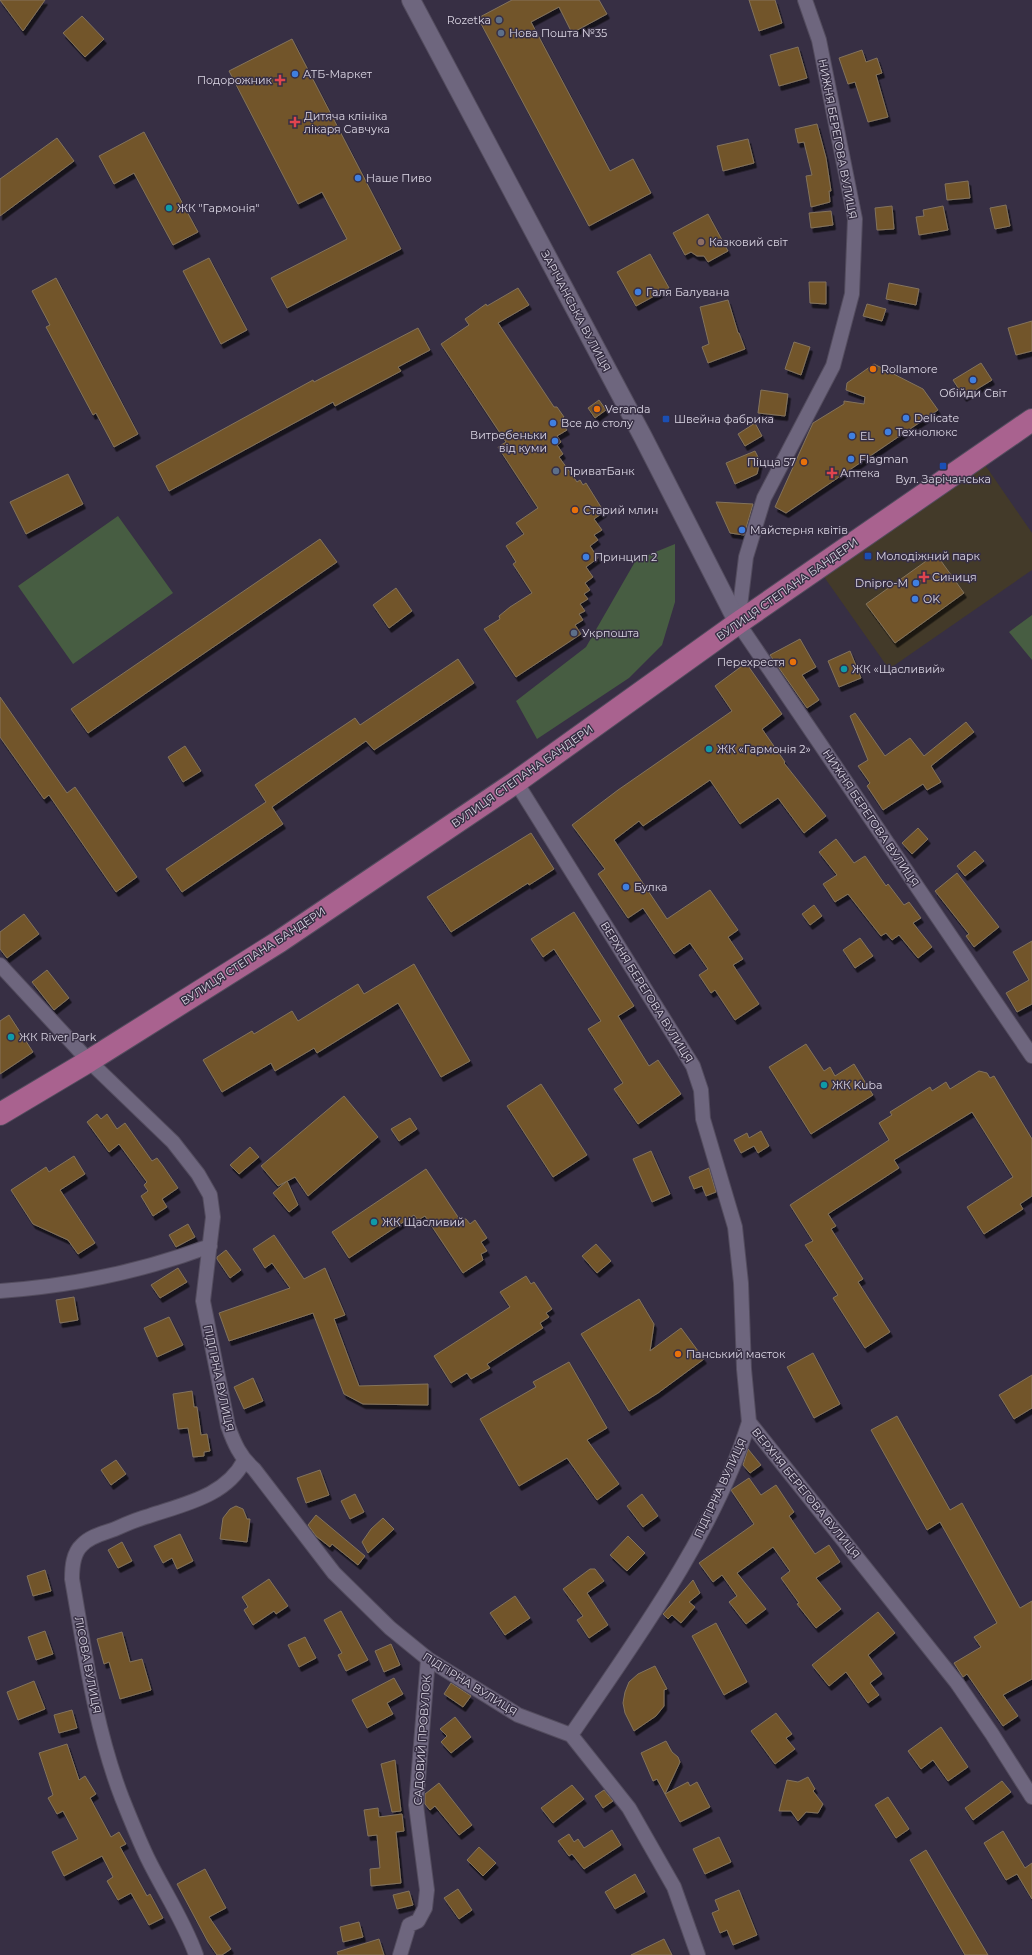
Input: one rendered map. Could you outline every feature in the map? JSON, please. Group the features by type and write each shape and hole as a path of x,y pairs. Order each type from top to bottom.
{"main road":[{"name":"ВУЛИЦЯ СТЕПАНА БАНДЕРИ","path":"0,1114 280,941 516,782 738,623 1032,420"}],"street":[{"name":"ЗАРІЧАНСЬКА ВУЛИЦЯ","path":"412,0 639,430 738,623"},
{"name":"НИЖНЯ БЕРЕГОВА ВУЛИЦЯ","path":"805,0 820,40 855,220 852,294 833,366 764,498 746,557 738,623 1032,1056"},
{"name":"ВЕРХНЯ БЕРЕГОВА ВУЛИЦЯ","path":"516,782 693,1066 701,1090 703,1119 735,1227 741,1283 744,1369 749,1422 957,1683 992,1734 1032,1797"},
{"name":"ПІДГІРНА ВУЛИЦЯ","path":"0,965 88,1061 173,1142 198,1174 210,1195 213,1217 203,1301 228,1426 233,1442 244,1460 254,1469 334,1573 390,1628 428,1659 518,1715 571,1735 632,1645 692,1550 717,1502 741,1449 749,1422"},
{"path":"0,1292 46,1288 125,1272 178,1258 210,1246"},
{"name":"ЛІСОВА ВУЛИЦЯ","path":"196,1955 190,1939 147,1857 122,1798 105,1749 85,1653 72,1579 72,1567 75,1556 82,1545 93,1537 148,1516 192,1503 228,1482 238,1473 244,1460"},
{"name":"САДОВИЙ ПРОВУЛОК","path":"400,1955 409,1925 418,1921 425,1908 427,1890 416,1805 428,1659"},
{"path":"571,1735 629,1808 674,1887 698,1955"}],"shaded area":[{"path":"983,462 1032,533 1032,570 889,669 822,574"}],"green space":[{"path":"118,516 173,593 73,664 18,586"},
{"path":"675,544 675,602 662,645 629,678 537,739 516,701 586,647 636,560"},
{"path":"1032,615 1032,660 1009,632"}],"building":[{"path":"0,0 45,0 23,31"},
{"path":"512,0 599,0 607,14 572,33 559,7 531,22 610,171 633,159 651,193 589,226 478,18"},
{"path":"749,0 775,0 782,23 759,31"},
{"path":"82,16 104,39 85,57 63,33"},
{"path":"292,39 401,249 287,308 271,278 347,239 322,192 298,204 229,71"},
{"path":"798,47 807,78 779,86 770,55"},
{"path":"862,50 866,62 877,58 882,73 876,75 888,117 868,122 855,82 848,84 839,58"},
{"path":"817,124 826,158 831,191 829,191 830,202 811,207 806,176 812,175 804,142 798,143 795,129"},
{"name":"ЖК \"Гармонія\"","path":"144,132 198,232 173,245 134,173 114,184 99,156"},
{"path":"57,138 74,161 0,216 0,179"},
{"path":"748,139 754,163 723,171 717,146"},
{"path":"968,181 970,198 947,200 945,184"},
{"path":"1006,205 1010,226 995,229 990,208"},
{"path":"892,206 894,229 877,230 875,208"},
{"path":"943,206 948,230 919,235 916,217 924,216 923,210"},
{"path":"831,211 833,225 811,228 809,213"},
{"name":"Казковий світ","path":"708,214 728,251 708,262 704,256 697,256 691,252 685,255 673,233"},
{"path":"650,254 669,288 636,306 617,272"},
{"path":"209,258 247,330 221,344 183,271"},
{"path":"56,278 138,434 114,447 96,413 93,415 46,327 50,325 32,291"},
{"path":"809,282 826,282 826,304 810,303"},
{"path":"889,283 919,289 916,305 886,299"},
{"path":"518,288 529,305 498,323 554,407 557,407 564,417 560,420 567,430 557,436 561,442 557,445 563,454 559,457 577,482 580,480 583,485 586,483 604,512 594,519 602,530 594,535 598,540 590,546 598,558 586,567 593,577 585,583 590,590 584,594 588,599 580,604 585,611 579,614 583,620 575,625 581,634 516,677 484,629 500,619 499,616 510,607 532,593 513,564 516,562 506,546 524,534 516,523 538,508 498,447 506,442 441,344 469,325 465,319 486,304 487,306"},
{"path":"728,300 738,333 745,349 708,363 702,347 709,344 700,307"},
{"path":"867,304 886,309 882,321 863,316"},
{"path":"1032,321 1032,351 1016,355 1008,328"},
{"path":"418,328 430,350 398,367 401,371 335,406 333,402 169,491 156,466 313,380 314,382"},
{"path":"794,342 810,347 801,375 785,369"},
{"path":"981,363 992,380 964,397 953,380"},
{"path":"874,364 923,389 938,410 786,513 775,507 813,423 844,404 844,401 864,404 865,397 846,390 847,383"},
{"path":"761,390 788,394 785,416 758,413"},
{"name":"Veranda","path":"599,400 606,410 595,418 588,408"},
{"path":"755,423 762,436 745,446 738,434"},
{"path":"755,451 760,461 757,474 735,484 726,463"},
{"path":"68,474 83,504 26,534 10,502"},
{"path":"716,502 753,504 744,535 730,533"},
{"path":"320,539 337,562 88,733 71,709"},
{"path":"936,554 964,593 895,643 866,604"},
{"path":"396,588 412,611 389,628 373,605"},
{"path":"800,639 816,667 802,675 819,700 807,708 770,655"},
{"name":"ЖК «Щасливий»","path":"850,651 861,678 839,687 828,661"},
{"path":"458,659 474,683 374,750 366,741 272,807 283,824 182,892 166,869 266,802 255,785 355,718 360,725"},
{"path":"746,663 782,714 762,729 785,762 784,763 826,816 804,833 778,798 740,824 710,780 643,826 639,821 614,840 667,919 710,890 738,930 728,937 743,959 733,965 759,1004 735,1020 715,990 711,993 699,975 708,969 690,943 674,954 643,908 628,918 598,874 605,869 572,825 618,790 732,711 715,686"},
{"path":"0,697 67,793 75,787 137,877 116,892 49,795 44,799 0,737"},
{"path":"855,713 885,756 910,738 924,756 966,722 974,732 931,766 941,782 927,790 923,784 883,810 867,786 870,783 858,766 868,760 850,716"},
{"path":"185,746 201,771 183,782 168,757"},
{"path":"918,828 928,839 912,854 902,843"},
{"path":"531,833 554,869 529,885 528,883 451,932 427,897"},
{"path":"836,839 854,863 865,856 886,886 888,884 904,905 909,902 921,918 913,923 932,947 918,958 899,935 892,940 886,933 881,936 848,894 835,902 823,884 837,875 819,852"},
{"path":"975,851 984,861 965,876 957,866"},
{"path":"957,873 999,927 974,947 966,936 969,934 935,891"},
{"path":"814,905 822,916 810,925 802,914"},
{"path":"574,912 634,1006 618,1016 649,1066 658,1060 681,1094 638,1124 614,1089 623,1083 588,1029 601,1021 554,949 543,957 531,939"},
{"path":"24,914 39,934 7,958 0,949 0,932"},
{"path":"860,938 873,956 855,968 843,950"},
{"path":"1032,941 1032,1004 1017,1012 1006,993 1029,980 1013,952"},
{"path":"414,964 470,1061 441,1077 398,1003 317,1053 314,1048 275,1071 271,1063 222,1092 203,1060 252,1031 254,1034 292,1011 298,1021 358,984 364,994"},
{"path":"47,970 69,998 54,1010 32,982"},
{"name":"ЖК River Park","path":"9,1015 33,1052 0,1074 0,1021"},
{"name":"ЖК Kuba","path":"806,1044 824,1071 830,1067 835,1076 854,1064 873,1095 811,1134 769,1067"},
{"path":"979,1071 987,1073 990,1078 994,1076 1032,1139 1032,1196 1020,1204 1023,1209 984,1234 967,1207 1013,1177 972,1112 894,1160 899,1168 828,1214 836,1226 831,1229 863,1279 858,1282 890,1332 865,1348 833,1298 838,1295 805,1245 813,1241 790,1205 889,1140 879,1123 892,1115 890,1112 930,1087 932,1091 946,1082 950,1089"},
{"path":"541,1084 587,1155 553,1177 507,1106"},
{"path":"344,1096 378,1137 308,1196 295,1177 278,1186 261,1166"},
{"path":"97,1114 101,1119 107,1114 117,1129 125,1123 152,1161 157,1158 178,1188 162,1199 167,1207 153,1216 141,1196 148,1191 144,1185 147,1182 119,1144 109,1152 87,1122"},
{"path":"410,1118 417,1129 399,1141 391,1129"},
{"path":"761,1131 769,1146 758,1153 754,1146 741,1153 734,1140 747,1133 749,1138"},
{"path":"250,1147 259,1157 239,1174 230,1165"},
{"path":"651,1151 670,1194 652,1202 633,1159"},
{"path":"74,1156 85,1174 60,1190 95,1243 78,1254 68,1240 33,1224 11,1190 46,1167 49,1172"},
{"path":"709,1168 716,1192 706,1196 702,1186 694,1189 689,1177"},
{"name":"ЖК Щасливий","path":"426,1169 460,1220 466,1219 470,1224 475,1220 487,1238 481,1242 487,1251 481,1254 483,1260 463,1273 425,1216 418,1220 414,1215 349,1258 332,1232"},
{"path":"287,1181 298,1205 289,1212 273,1193"},
{"path":"188,1224 195,1237 176,1247 169,1235"},
{"path":"274,1235 304,1279 325,1268 345,1315 334,1319 359,1386 428,1384 428,1405 363,1404 344,1394 313,1313 229,1341 219,1313 290,1288 272,1263 265,1268 253,1249"},
{"path":"596,1244 611,1261 597,1273 582,1256"},
{"path":"226,1250 241,1270 230,1278 217,1259 217,1257"},
{"path":"178,1268 187,1282 160,1298 151,1285"},
{"path":"526,1276 531,1284 534,1282 552,1309 546,1313 549,1317 540,1323 543,1328 487,1364 490,1368 471,1379 467,1373 451,1383 434,1356 510,1307 500,1292"},
{"path":"74,1297 78,1320 60,1323 56,1300"},
{"path":"639,1299 654,1324 650,1351 681,1328 704,1359 658,1393 629,1411 581,1334"},
{"path":"169,1317 183,1345 157,1357 144,1328"},
{"path":"813,1353 840,1404 814,1418 787,1367"},
{"path":"569,1362 607,1428 587,1440 619,1484 597,1500 567,1458 519,1486 480,1419 536,1387 533,1382"},
{"path":"1032,1375 1032,1408 1014,1419 999,1395"},
{"path":"253,1378 263,1401 244,1409 234,1387"},
{"path":"192,1391 194,1407 197,1407 201,1435 207,1434 210,1451 204,1452 204,1456 193,1457 188,1428 178,1429 173,1394"},
{"path":"897,1416 950,1510 962,1503 1020,1608 1032,1601 1032,1679 1003,1695 1018,1716 1003,1726 967,1674 963,1677 954,1663 981,1647 974,1637 997,1623 940,1522 927,1530 871,1430"},
{"path":"748,1449 761,1465 750,1473 743,1465"},
{"path":"116,1460 126,1474 111,1485 101,1470"},
{"path":"320,1470 329,1495 306,1503 297,1478"},
{"path":"749,1478 761,1495 776,1485 794,1512 789,1516 815,1554 829,1545 840,1562 816,1578 841,1609 816,1628 797,1604 799,1603 781,1578 790,1571 773,1547 737,1573 766,1609 746,1624 729,1602 737,1596 722,1575 713,1582 699,1563 754,1524 731,1490"},
{"path":"355,1494 364,1512 350,1519 341,1501"},
{"path":"642,1494 658,1516 643,1527 627,1506"},
{"path":"236,1506 243,1509 247,1519 250,1519 247,1542 220,1539 223,1518 230,1509"},
{"path":"316,1515 365,1556 358,1565 332,1544 330,1547 316,1536 308,1525"},
{"path":"383,1518 394,1529 368,1553 362,1542 371,1529"},
{"path":"180,1534 193,1561 177,1569 172,1558 163,1563 154,1546"},
{"path":"628,1536 645,1553 627,1571 610,1555"},
{"path":"122,1542 132,1561 118,1568 108,1550"},
{"path":"590,1569 595,1569 604,1581 587,1593 608,1625 589,1638 577,1620 583,1616 563,1589"},
{"path":"45,1570 51,1591 33,1596 27,1576"},
{"path":"269,1579 288,1606 276,1614 274,1611 253,1625 244,1610 248,1607 242,1597"},
{"path":"693,1580 700,1593 689,1602 695,1607 681,1623 672,1615 668,1619 663,1614"},
{"path":"515,1596 530,1618 505,1635 490,1613"},
{"path":"341,1611 368,1660 346,1671 338,1655 342,1653 324,1620"},
{"path":"878,1612 895,1633 868,1655 882,1674 870,1683 879,1695 868,1703 846,1672 829,1686 812,1665"},
{"path":"716,1623 747,1682 724,1695 692,1636"},
{"path":"45,1631 53,1654 36,1660 28,1637"},
{"path":"122,1632 130,1662 142,1659 151,1690 120,1699 109,1662 104,1664 97,1639"},
{"path":"305,1637 316,1658 299,1667 288,1645"},
{"path":"391,1644 400,1665 384,1672 375,1651"},
{"path":"655,1666 667,1689 664,1690 664,1706 656,1716 634,1731 625,1713 623,1703 625,1692 629,1682 638,1674"},
{"path":"394,1678 403,1694 387,1703 393,1714 367,1728 352,1700"},
{"path":"34,1681 45,1709 18,1720 7,1692"},
{"path":"451,1683 471,1696 463,1707 444,1694"},
{"path":"72,1710 77,1728 59,1733 54,1715"},
{"path":"776,1713 792,1734 786,1738 795,1749 775,1764 751,1731"},
{"path":"455,1717 471,1737 451,1753 441,1742 447,1736 440,1729"},
{"path":"941,1727 968,1767 948,1781 933,1760 921,1769 908,1751"},
{"path":"666,1741 680,1762 665,1794 657,1779 653,1781 641,1753"},
{"path":"67,1744 79,1780 85,1776 96,1794 90,1798 111,1837 119,1832 126,1844 120,1847 147,1896 150,1894 163,1918 149,1925 131,1893 118,1900 107,1881 113,1877 102,1856 64,1876 52,1852 78,1839 63,1811 57,1814 48,1798 53,1795 39,1753"},
{"path":"395,1760 401,1811 392,1812 381,1764"},
{"path":"808,1777 815,1789 813,1791 823,1804 818,1813 806,1812 798,1821 791,1811 779,1811 787,1780 798,1782"},
{"path":"1002,1781 1011,1792 973,1820 965,1808"},
{"path":"688,1782 690,1786 697,1782 710,1807 680,1822 665,1794"},
{"path":"439,1783 472,1825 459,1835 435,1806 430,1810 425,1804 425,1794"},
{"path":"572,1785 584,1799 553,1823 541,1808"},
{"path":"604,1790 613,1801 603,1808 595,1796"},
{"path":"888,1797 909,1829 896,1838 875,1805"},
{"path":"378,1808 379,1817 402,1814 404,1831 396,1832 401,1883 371,1886 370,1869 380,1868 377,1835 368,1836 364,1810"},
{"path":"612,1830 621,1845 584,1869 572,1854 569,1856 558,1841 569,1834 574,1842 578,1839 584,1848"},
{"path":"1003,1831 1025,1868 1032,1863 1032,1899 1017,1874 1006,1880 984,1843"},
{"path":"719,1837 731,1862 705,1874 693,1849"},
{"path":"479,1847 496,1863 483,1876 467,1860"},
{"path":"926,1850 988,1955 965,1955 910,1860"},
{"path":"205,1869 226,1908 209,1917 231,1949 222,1955 217,1955 208,1942 177,1884"},
{"path":"635,1874 645,1892 615,1909 605,1892"},
{"path":"458,1889 472,1910 459,1919 444,1898"},
{"path":"739,1890 757,1935 733,1945 727,1930 720,1933 712,1913 719,1910 715,1900"},
{"path":"409,1891 413,1905 397,1909 393,1895"},
{"path":"359,1922 363,1937 343,1942 340,1927"},
{"path":"379,1939 384,1955 338,1955 337,1952"},
{"path":"664,1939 672,1955 631,1955"}],"place":[{"name":"Rozetka","path":"499,20"},
{"name":"Нова Пошта №35","path":"501,33"},
{"name":"АТБ-Маркет","path":"295,74"},
{"name":"Подорожник","path":"280,80"},
{"name":"Дитяча клініка лікаря Савчука","path":"295,122"},
{"name":"Наше Пиво","path":"358,178"},
{"name":"ЖК \"Гармонія\"","path":"169,208"},
{"name":"Казковий світ","path":"701,242"},
{"name":"Галя Балувана","path":"638,292"},
{"name":"Rollamore","path":"873,369"},
{"name":"Обійди Світ","path":"973,380"},
{"name":"Veranda","path":"597,409"},
{"name":"Delicate","path":"906,418"},
{"name":"Швейна фабрика","path":"666,419"},
{"name":"Все до столу","path":"553,423"},
{"name":"Технолюкс","path":"888,432"},
{"name":"EL","path":"852,436"},
{"name":"Витребеньки від куми","path":"555,441"},
{"name":"Flagman","path":"851,459"},
{"name":"Піцца 57","path":"804,462"},
{"name":"Вул. Зарічанська","path":"943,466"},
{"name":"ПриватБанк","path":"556,471"},
{"name":"Аптека","path":"832,473"},
{"name":"Старий млин","path":"575,510"},
{"name":"Майстерня квітів","path":"742,530"},
{"name":"Молодіжний парк","path":"868,556"},
{"name":"Принцип 2","path":"586,557"},
{"name":"Синиця","path":"924,577"},
{"name":"Dnipro-M","path":"916,583"},
{"name":"OK","path":"915,599"},
{"name":"Укрпошта","path":"574,633"},
{"name":"Перехрестя","path":"793,662"},
{"name":"ЖК «Щасливий»","path":"844,669"},
{"name":"ЖК «Гармонія 2»","path":"709,749"},
{"name":"Булка","path":"626,887"},
{"name":"ЖК River Park","path":"11,1037"},
{"name":"ЖК Kuba","path":"824,1085"},
{"name":"ЖК Щасливий","path":"374,1222"},
{"name":"Панський маєток","path":"678,1354"}]}
